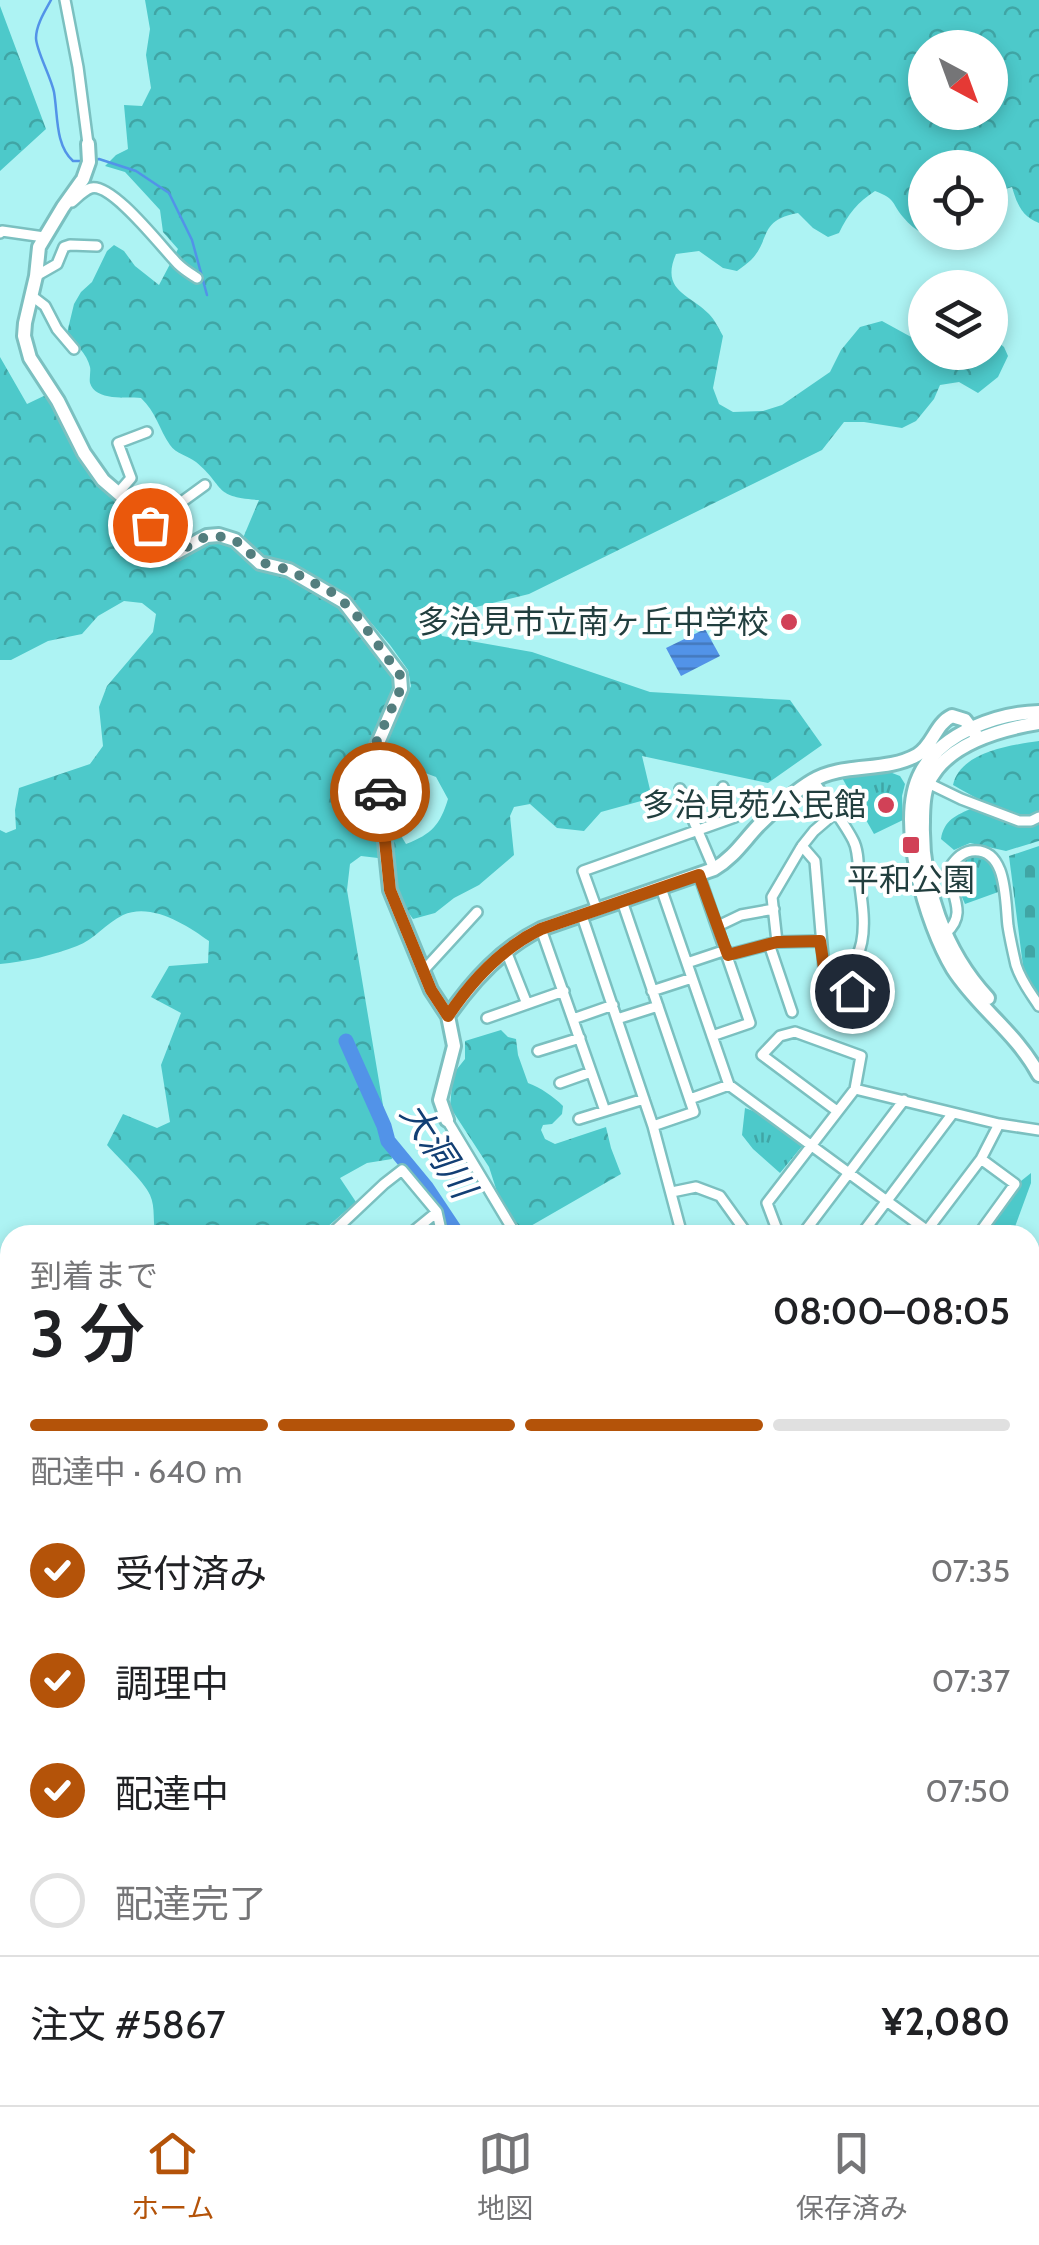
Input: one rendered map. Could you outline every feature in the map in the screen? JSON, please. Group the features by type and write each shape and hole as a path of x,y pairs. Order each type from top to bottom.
{"street":[{"path":"65,0 78,67 88,162 83,179 39,246 25,323 30,358 103,480 146,517 167,552 176,553 207,536 235,540 260,562 289,570 335,594 354,612 400,675 401,688 372,757 379,785 390,890 431,990 448,1016 454,1046 440,1100 447,1120 510,1225"},
{"path":"62,206 87,189 104,190 129,210 182,268 198,278"},
{"path":"0,233 2,230 44,237"},
{"path":"36,276 57,264 64,247 97,246"},
{"path":"32,296 45,306 74,349"},
{"path":"118,492 132,478 118,443 147,432"},
{"path":"150,525 205,485"},
{"path":"1039,712 1006,716 935,753 922,769 912,806 915,860 926,910 954,971 1014,1037 1039,1075"},
{"path":"448,1016 478,977 521,939 714,870 729,860 782,804 813,780 906,760 921,753 942,721 952,716 965,720 975,734"},
{"path":"1039,724 975,734 928,783 923,808 925,861 932,896 946,933 980,990 1025,1037 1039,1058"},
{"path":"813,780 856,844 864,940 849,966 826,981"},
{"path":"928,783 1019,821 1039,817"},
{"path":"597,910 583,871 735,817 723,787"},
{"path":"680,789 714,870"},
{"path":"792,1012 773,943 772,896 814,830 835,812"},
{"path":"802,846 815,862 826,981"},
{"path":"946,933 958,916 948,870 967,852 982,851 995,860 1002,875 1016,966 1039,1006"},
{"path":"699,875 750,1023 712,1036"},
{"path":"661,888 729,1085 917,1225"},
{"path":"622,901 694,1112 653,1126"},
{"path":"718,926 741,915 774,909"},
{"path":"423,971 477,912"},
{"path":"582,916 653,1126 680,1225"},
{"path":"541,929 605,1111"},
{"path":"687,963 773,943 820,941"},
{"path":"506,951 527,1004"},
{"path":"652,990 692,978"},
{"path":"826,981 880,1001"},
{"path":"487,1018 564,991"},
{"path":"574,1019 612,1005"},
{"path":"618,1019 658,1006"},
{"path":"775,1225 767,1203 856,1088 862,1056 795,1032 780,1036 762,1054 837,1112"},
{"path":"538,1052 580,1038"},
{"path":"560,1083 592,1072"},
{"path":"690,1099 729,1085"},
{"path":"856,1088 999,1124 1039,1130"},
{"path":"578,1120 644,1099"},
{"path":"809,1225 904,1100"},
{"path":"869,1225 954,1113"},
{"path":"934,1225 981,1158 999,1124"},
{"path":"981,1158 1016,1184 985,1225"},
{"path":"341,1225 402,1170 437,1212 440,1225"},
{"path":"672,1192 696,1186 720,1196 741,1225"},
{"path":"421,1225 437,1212"}],"green space":[{"path":"145,0 1039,0 1039,223 1028,217 1012,187 1008,188 1008,150 908,150 908,223 890,199 875,191 854,209 839,233 828,237 798,213 777,220 757,253 737,271 723,268 699,251 676,254 672,266 674,284 709,314 723,336 713,388 719,404 733,412 763,411 782,405 830,372 841,350 860,327 882,321 908,335 908,370 1001,370 998,377 978,393 959,382 940,385 916,421 902,428 844,422 822,450 529,594 435,617 442,636 532,652 650,692 790,700 822,745 768,783 642,756 652,798 601,812 584,831 557,828 530,804 514,807 510,816 514,855 479,885 435,913 413,919 394,874 394,824 406,844 415,840 434,828 448,799 436,777 420,771 389,781 381,766 382,748 411,686 408,670 350,598 295,567 261,556 243,538 259,500 226,493 196,462 172,448 141,398 112,397 93,389 88,362 67,333 74,304 114,245 159,285 178,249 163,232 160,210 125,172 105,166 128,149 124,105 142,106 151,88 146,55 150,29"},
{"path":"0,6 46,129 0,171"},
{"path":"0,357 27,404 50,393 87,469 103,489 138,518 154,550 170,557 211,541 228,542 341,605 392,671 396,687 366,749 374,789 378,858 361,856 350,864 347,890 392,1159 367,1163 340,1178 356,1202 330,1225 154,1225 150,1195 107,1145 123,1114 157,1128 170,1122 161,1065 181,1013 151,997 169,966 208,963 209,941 168,917 134,912 117,918 77,946 39,958 0,964 0,830 6,833 16,829 19,788 90,764 103,746 99,707 107,686 153,632 156,614 142,603 124,601 98,616 82,634 48,641 11,660 0,660"},
{"path":"1039,741 1039,813 1007,812 953,785 965,765 976,758 1001,748"},
{"path":"887,771 900,776 905,784 903,820 874,834 841,776"},
{"path":"973,808 1018,824 1039,821 1039,841 1006,851 970,843 954,850 941,839 945,827"},
{"path":"1039,846 1039,995 1024,974 1009,856"},
{"path":"982,856 997,870 1001,891 965,904 955,881 956,868 970,857"},
{"path":"501,1030 516,1039 528,1083 563,1106 562,1114 552,1124 543,1125 545,1139 555,1144 606,1127 621,1174 532,1225 518,1225 499,1198 489,1167 450,1107 453,1074 465,1059 465,1041"},
{"path":"745,1108 759,1113 803,1145 780,1173 742,1135"},
{"path":"1031,1173 1016,1225 989,1225"}],"shaded area":[{"path":"705,629 720,656 681,676 666,648"}],"waterway":[{"path":"51,0 41,18 37,43 54,92 63,147 73,161 86,161"},
{"path":"94,160 136,171 169,193 192,240 207,295"},
{"name":"大洞川","path":"346,1041 388,1141 451,1225"}],"way so far":[{"path":"150,525 167,552 176,553 207,536 228,537 260,562 289,570 335,594 354,612 400,675 401,688 372,752 380,792"}],"place":[{"name":"多治見市立南ヶ丘中学校","path":"789,622"},
{"name":"多治見苑公民館","path":"886,805"},
{"name":"平和公園","path":"911,845"}],"route":[{"path":"380,792 390,890 431,990 448,1016 478,977 521,939 699,875 728,955 777,942 820,941 826,981 852,991"}]}
